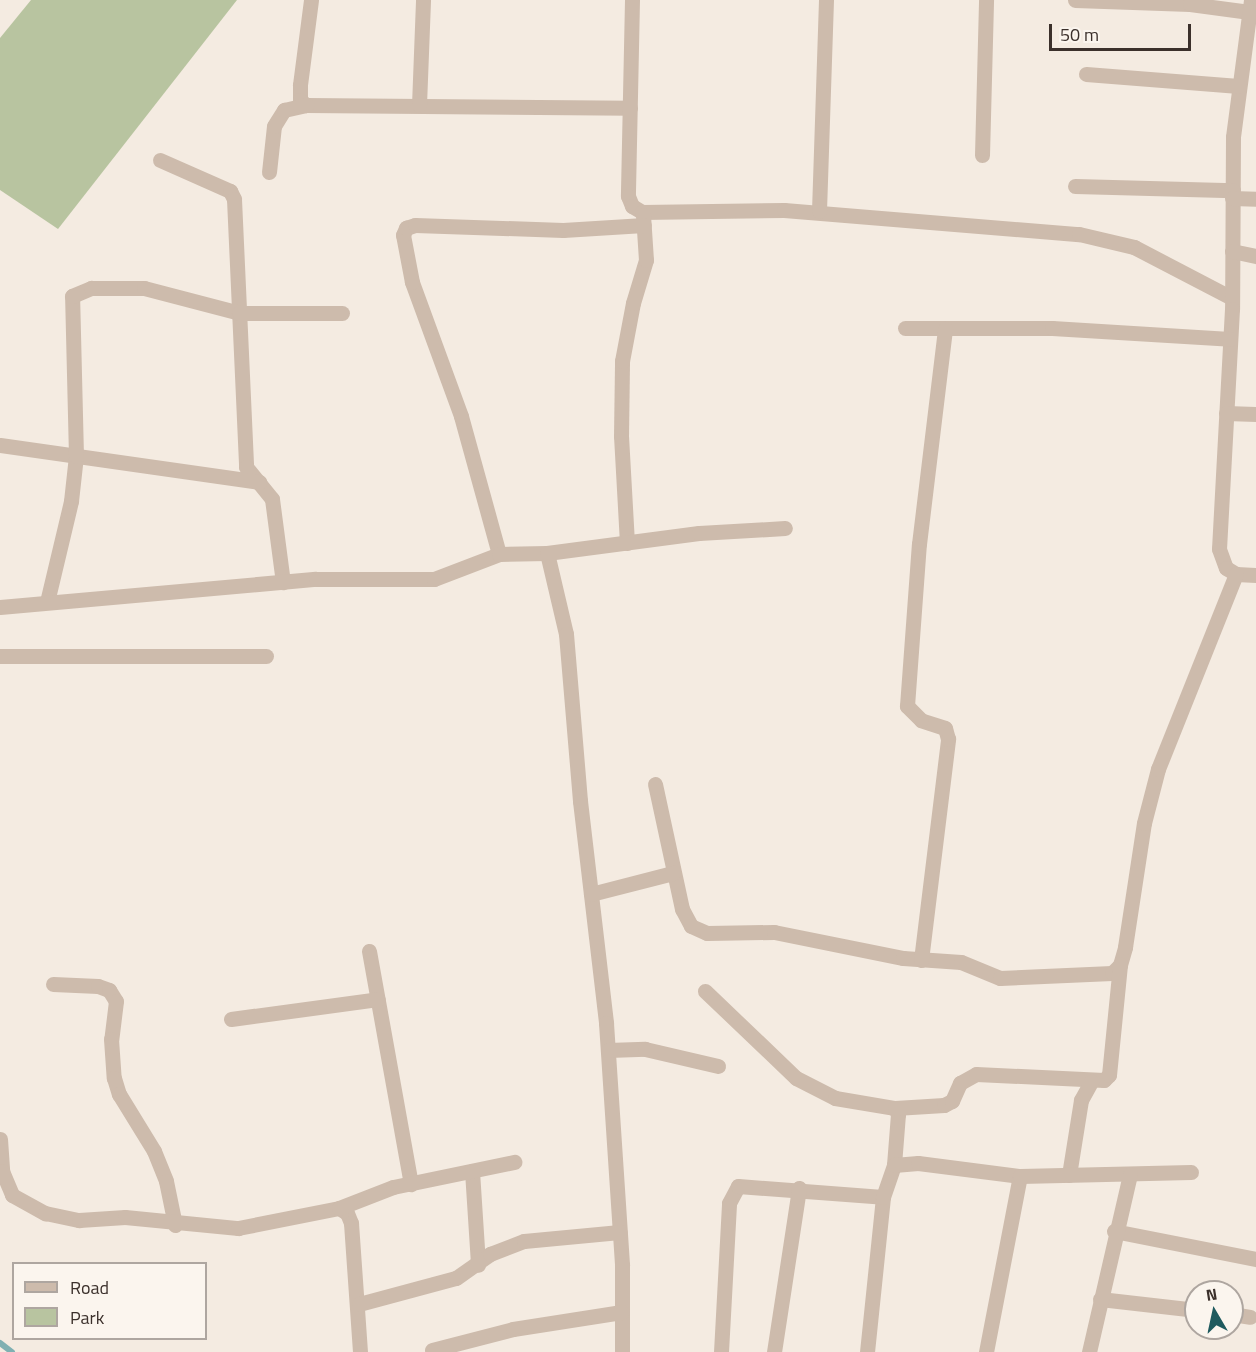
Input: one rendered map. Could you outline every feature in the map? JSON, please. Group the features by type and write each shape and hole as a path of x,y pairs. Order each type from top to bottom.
{"street":[{"path":"306,105 300,100 300,85 311,0"},
{"path":"419,105 423,0"},
{"path":"627,543 621,436 622,361 633,303 646,260 643,219 632,206 628,196 632,0"},
{"path":"819,211 826,0"},
{"path":"982,155 986,0"},
{"path":"1080,0 1250,6 1250,56 1239,86 1233,194 1232,298 1219,549 1226,568 1236,574 1256,575"},
{"path":"1086,74 1239,86"},
{"path":"269,172 274,126 284,110 306,105 630,108"},
{"path":"160,160 230,191 235,212 246,466 272,499 283,582"},
{"path":"1075,186 1233,194 1256,199"},
{"path":"499,554 462,416 412,282 403,235 406,228 415,225 563,230 643,219 819,211 1079,234 1113,241 1134,247 1232,298"},
{"path":"1232,251 1256,256"},
{"path":"47,602 71,501 76,456 72,296 91,288 144,288 239,313 342,313"},
{"path":"905,328 1052,328 1230,339"},
{"path":"921,960 948,739 945,728 921,720 907,706 920,544 945,329"},
{"path":"1226,413 1256,414"},
{"path":"0,445 259,482"},
{"path":"0,607 283,582 434,579 499,554 547,554 627,543 786,528"},
{"path":"547,554 566,634 608,1050 620,1232 622,1352"},
{"path":"705,991 796,1078 835,1098 895,1108 944,1105 952,1101 960,1083 976,1074 1091,1082 1109,1075 1120,965 1144,823 1158,769 1236,574"},
{"path":"0,656 266,656"},
{"path":"655,784 673,873 691,926 707,933 774,932 921,960 961,962 1012,979 1095,976 1112,973 1120,965"},
{"path":"591,894 673,873"},
{"path":"369,951 411,1184"},
{"path":"53,984 98,986 109,990 116,1001 111,1039 114,1078 119,1094 154,1151 166,1181 175,1225"},
{"path":"231,1019 378,999"},
{"path":"608,1050 645,1049 718,1066"},
{"path":"1069,1175 1081,1100 1091,1082"},
{"path":"867,1352 883,1197 894,1165 895,1108"},
{"path":"0,1139 2,1171 12,1195 45,1213 79,1220 134,1218 175,1225 238,1228 339,1208 371,1193 514,1162"},
{"path":"894,1165 918,1163 1020,1176 1191,1173"},
{"path":"472,1171 478,1265"},
{"path":"1089,1352 1114,1231 1130,1175"},
{"path":"986,1352 1020,1176"},
{"path":"721,1352 731,1194 738,1186 799,1188 883,1197"},
{"path":"774,1352 799,1188"},
{"path":"339,1208 347,1213 351,1223 359,1304 360,1352"},
{"path":"1114,1231 1256,1259"},
{"path":"359,1304 456,1278 478,1265 490,1254 524,1241 620,1232"},
{"path":"1100,1299 1184,1309"},
{"path":"432,1350 513,1329 622,1312"},
{"path":"1244,1316 1250,1317"}],"green space":[{"path":"31,0 237,0 58,229 0,190 0,38"}],"waterway":[{"path":"0,1343 12,1352"}]}
